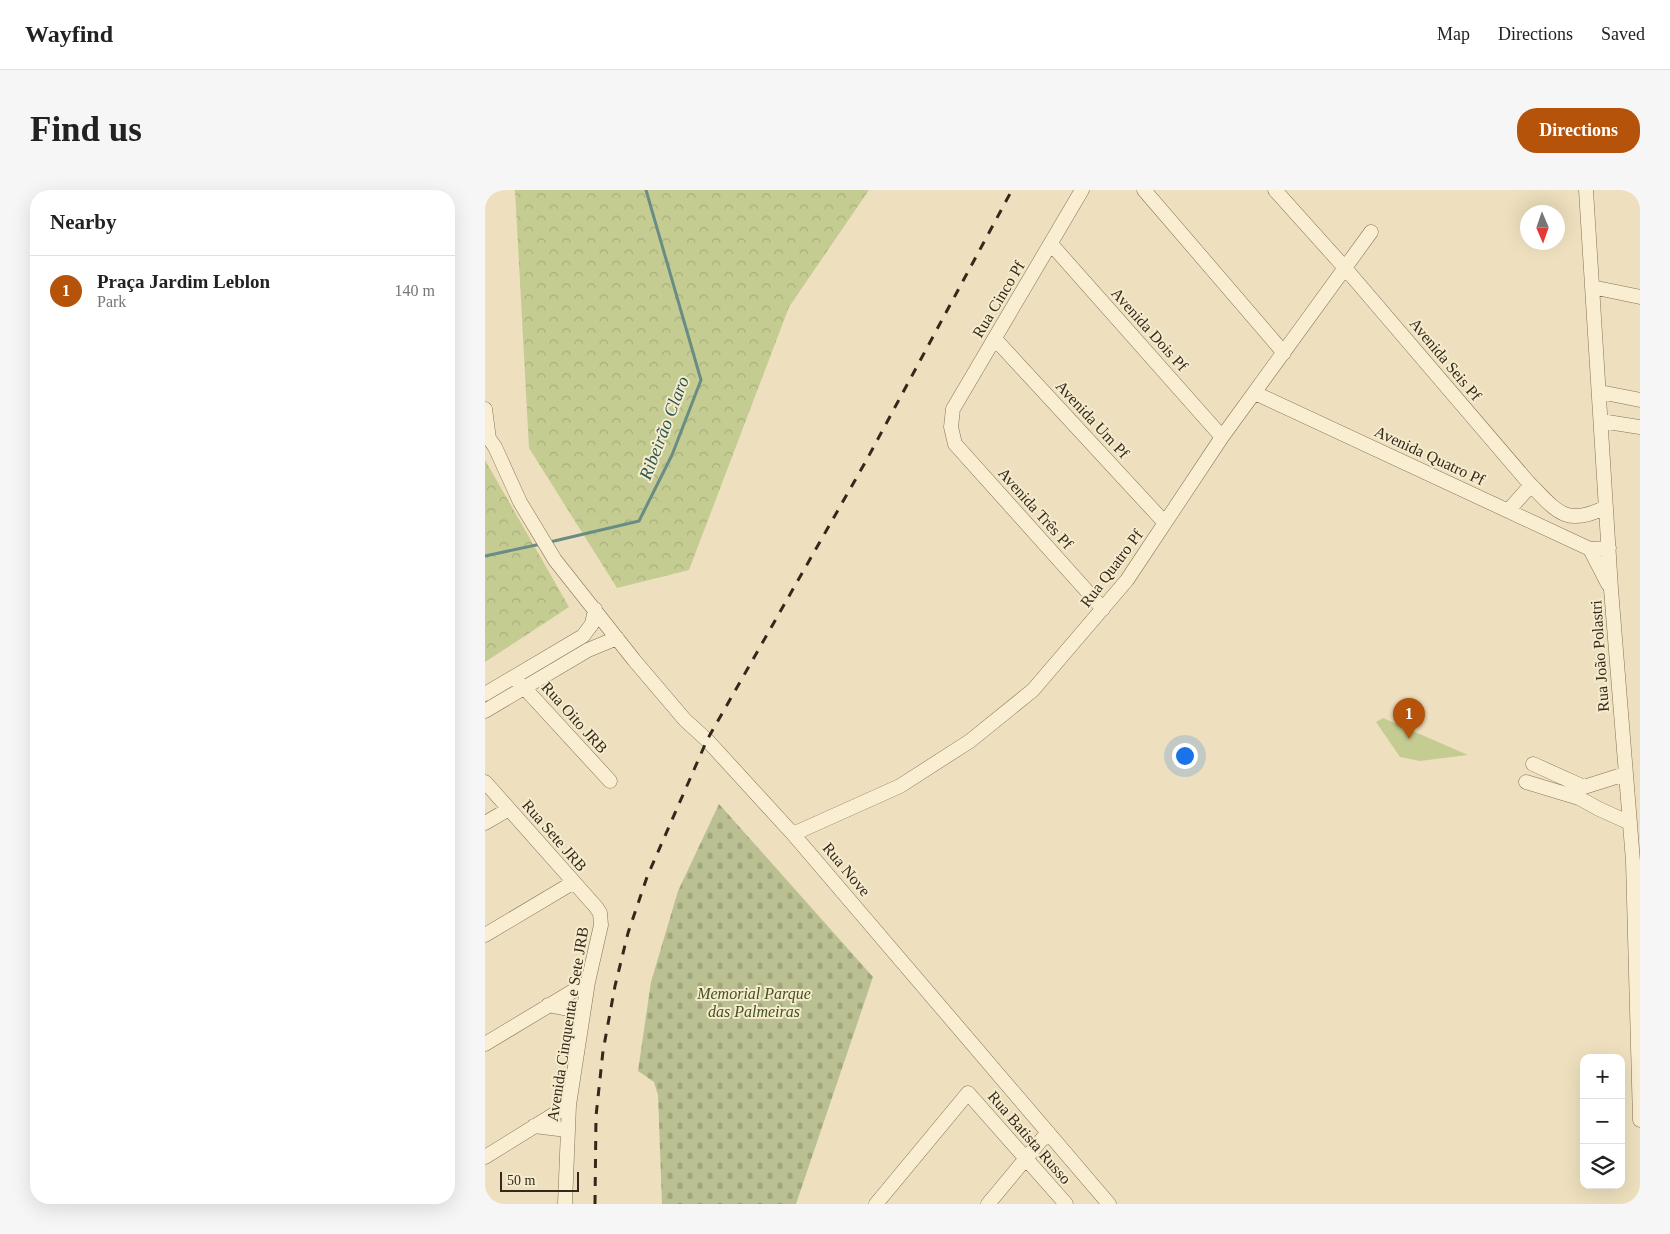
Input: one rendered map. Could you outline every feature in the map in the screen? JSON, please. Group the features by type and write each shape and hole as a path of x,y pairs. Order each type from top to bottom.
{"street":[{"name":"Rua Cinco Pf","path":"951,427 953,409 1082,190"},
{"path":"1144,190 1284,353"},
{"name":"Avenida Seis Pf","path":"1275,190 1550,505 1573,518 1592,514 1606,507"},
{"name":"Rua João Polastri","path":"1586,190 1611,590 1633,861 1640,1120"},
{"name":"Rua Quatro Pf","path":"793,834 900,786 970,741 1033,690 1127,580 1222,437 1371,232"},
{"name":"Avenida Dois Pf","path":"1051,244 1222,437"},
{"path":"1592,287 1640,296"},
{"name":"Avenida Um Pf","path":"995,339 1165,523"},
{"path":"1600,392 1640,400"},
{"name":"Avenida Quatro Pf","path":"1255,393 1590,549 1609,548"},
{"path":"485,409 487,436"},
{"path":"1601,421 1640,428"},
{"name":"Avenida Três Pf","path":"951,427 955,444 1103,609"},
{"name":"Rua Nove","path":"487,436 495,447 511,484 536,531 555,560 617,638 685,720 707,740 793,834 1109,1204"},
{"path":"1508,511 1531,485"},
{"path":"1533,523 1550,505"},
{"path":"1590,549 1611,590"},
{"path":"485,694 583,636 592,624 595,609"},
{"path":"485,711 588,650 617,638"},
{"name":"Rua Oito JRB","path":"515,676 610,781"},
{"path":"1533,764 1581,792 1599,809 1630,823"},
{"path":"1526,782 1581,792 1625,774"},
{"name":"Rua Sete JRB","path":"485,782 599,910"},
{"path":"485,823 509,809"},
{"path":"485,935 573,882"},
{"name":"Avenida Cinquenta e Sete JRB","path":"565,1204 569,1105 588,982 601,925 599,910"},
{"path":"485,1044 588,982"},
{"path":"547,1005 583,1012"},
{"name":"Rua Batista Russo","path":"876,1204 968,1093 1066,1204"},
{"path":"485,1157 569,1105"},
{"path":"534,1126 567,1130"},
{"path":"988,1204 1048,1132"}],"green space":[{"path":"515,190 869,190 789,307 689,570 617,588 529,448"},
{"path":"485,460 569,607 485,662"},
{"path":"1383,718 1468,755 1420,761 1400,757 1376,722"},
{"name":"Memorial Parque das Palmeiras","path":"719,804 873,977 796,1204 662,1204 658,1095 654,1082 638,1071 651,982 678,891"}],"waterway":[{"name":"Ribeirão Claro","path":"550,542 639,521 672,455 701,380 646,190"},
{"name":"Ribeirão Claro","path":"485,556 541,544"}],"railway":[{"path":"595,1204 596,1116 603,1051 615,986 628,933 647,877 707,740 866,461 1012,190"}],"place":[{"name":"Praça Jardim Leblon","path":"1409,739"}]}
